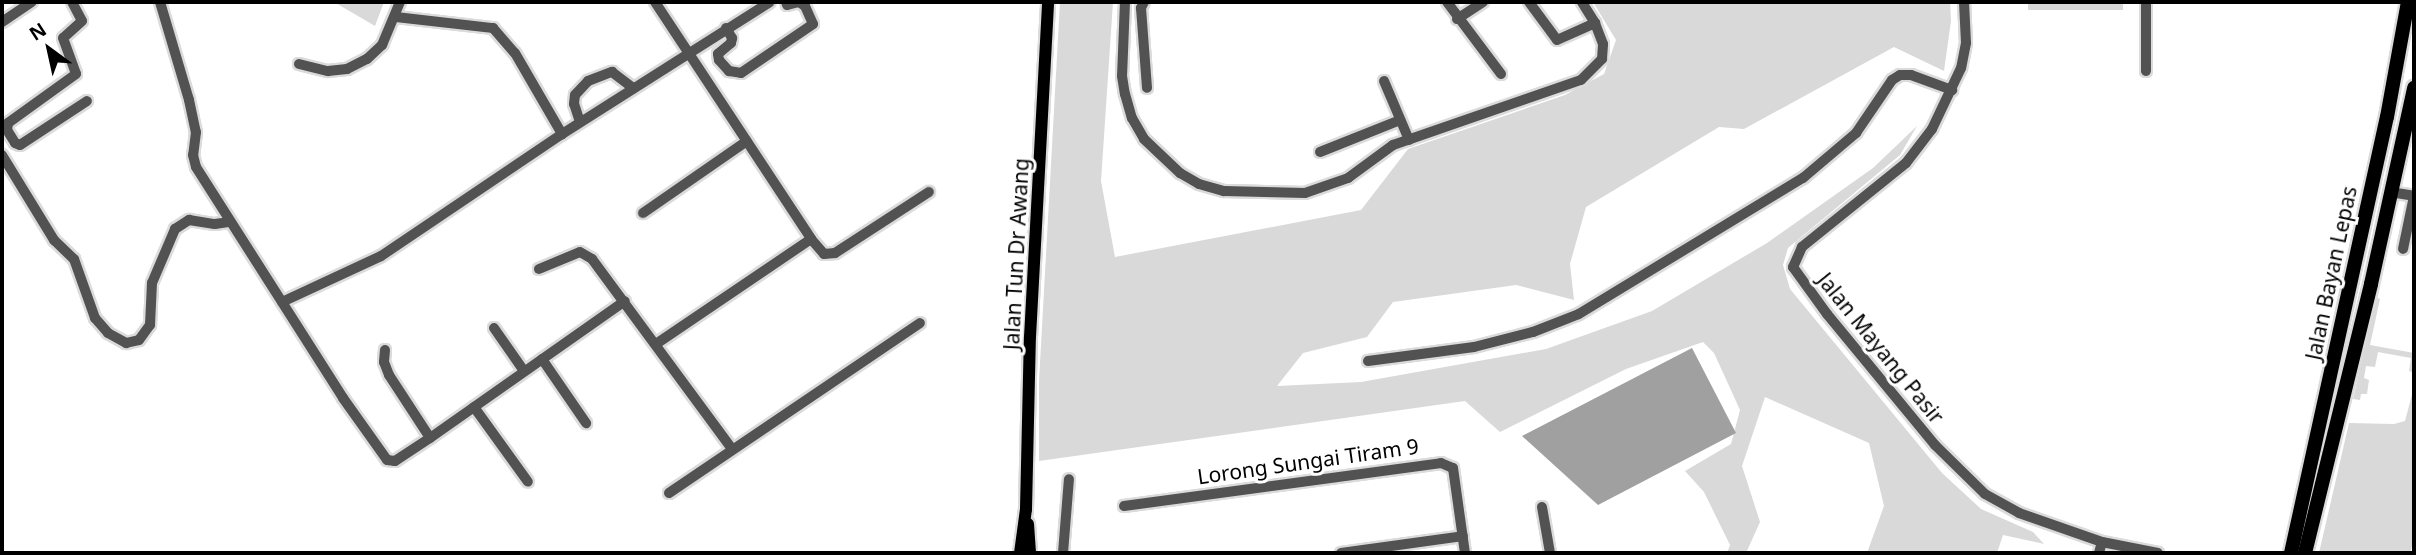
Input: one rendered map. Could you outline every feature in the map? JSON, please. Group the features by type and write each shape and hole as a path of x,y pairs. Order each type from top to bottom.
{"highway":[{"name":"Jalan Bayan Lepas","path":"2291,553 2384,130 2408,2"},
{"name":"Jalan Bayan Lepas","path":"2306,551 2371,284 2414,88"}],"main road":[{"name":"Jalan Tun Dr Awang","path":"1020,553 1026,509 1030,337 1048,2"},
{"name":"Jalan Tun Dr Awang","path":"1026,509 1030,553"}],"street":[{"path":"2,22 32,2"},
{"path":"72,2 82,21 63,38 76,74 8,122 7,130 15,144 20,145 87,101"},
{"path":"160,2 196,132 193,155 196,167 382,456 395,461 625,301"},
{"path":"299,64 328,71 347,69 368,59 382,45 396,17 400,2"},
{"path":"656,2 811,239 824,254 835,253 929,192"},
{"path":"282,302 381,256 580,122 770,2"},
{"path":"726,29 731,43 718,54 719,60 729,71 740,73 813,24 805,6 786,2"},
{"path":"1125,2 1122,76 1132,118 1144,139 1180,173 1199,184 1224,191 1312,192 1348,178 1386,150 1409,140 1581,80 1602,59 1603,44 1595,23 1582,2"},
{"path":"1144,2 1141,8 1147,88"},
{"path":"1447,2 1457,19 1501,74"},
{"path":"1457,19 1482,2"},
{"path":"1529,2 1557,40 1595,23"},
{"name":"Jalan Mayang Pasir","path":"1964,2 1966,43 1952,90 1932,129 1906,163 1802,247 1793,267 1827,314 1935,445 1985,494 2019,513 2123,551 2141,548 2158,553"},
{"path":"2146,2 2146,71"},
{"path":"396,17 493,28 515,54 562,134"},
{"path":"580,122 574,104 575,95 588,81 612,72 625,78 633,88"},
{"path":"1368,361 1474,347 1533,332 1579,314 1803,178 1856,133 1892,80 1900,75 1910,75 1952,90"},
{"path":"1384,82 1409,140"},
{"path":"1320,152 1400,120"},
{"path":"643,213 747,141"},
{"path":"2,155 54,240 74,259 95,318 108,333 126,343 138,340 150,325 152,283 175,229 188,220 215,224 230,222"},
{"path":"2390,192 2414,195 2403,249"},
{"path":"656,344 811,239"},
{"path":"539,268 580,252 586,254 625,301 732,449"},
{"path":"669,493 920,323"},
{"path":"494,328 524,371"},
{"path":"385,350 389,375 430,438"},
{"path":"542,359 586,423"},
{"path":"474,407 528,482"},
{"name":"Lorong Sungai Tiram 9","path":"1124,506 1441,463 1453,468 1465,553"},
{"path":"1063,553 1069,480"},
{"path":"1542,507 1550,553"},
{"path":"1341,553 1463,536"},
{"path":"2099,553 2102,542"}],"shaded area":[{"path":"334,2 384,2 375,26"},
{"path":"1060,2 1113,2 1101,181 1115,257 1361,210 1408,149 1565,95 1604,74 1616,40 1593,2 1950,2 1951,21 1944,71 1894,47 1744,129 1719,127 1586,207 1570,264 1574,300 1516,285 1393,302 1367,337 1303,353 1277,386 1361,382 1546,349 1652,311 1767,243 1873,168 1917,126 1900,155 1788,248 1783,265 1790,289 1942,473 1981,509 2033,532 2044,544 2003,535 1997,553 1867,553 1884,506 1869,443 1765,397 1742,466 1760,522 1746,553 1727,553 1730,545 1704,492 1685,471 1731,444 1740,410 1714,353 1703,342 1626,369 1500,432 1465,401 1039,461 1039,381"},
{"path":"2028,2 2123,2 2123,10 2028,10"},
{"path":"2376,297 2380,299 2370,345 2414,353 2412,372 2409,371 2411,358 2378,352 2375,367 2366,366 2364,378 2369,380 2367,394 2361,394 2360,400 2353,399"},
{"path":"1692,348 1736,433 1598,505 1522,436"},
{"path":"2414,387 2414,539 2410,553 2319,553 2349,423 2394,424 2405,421"}]}
